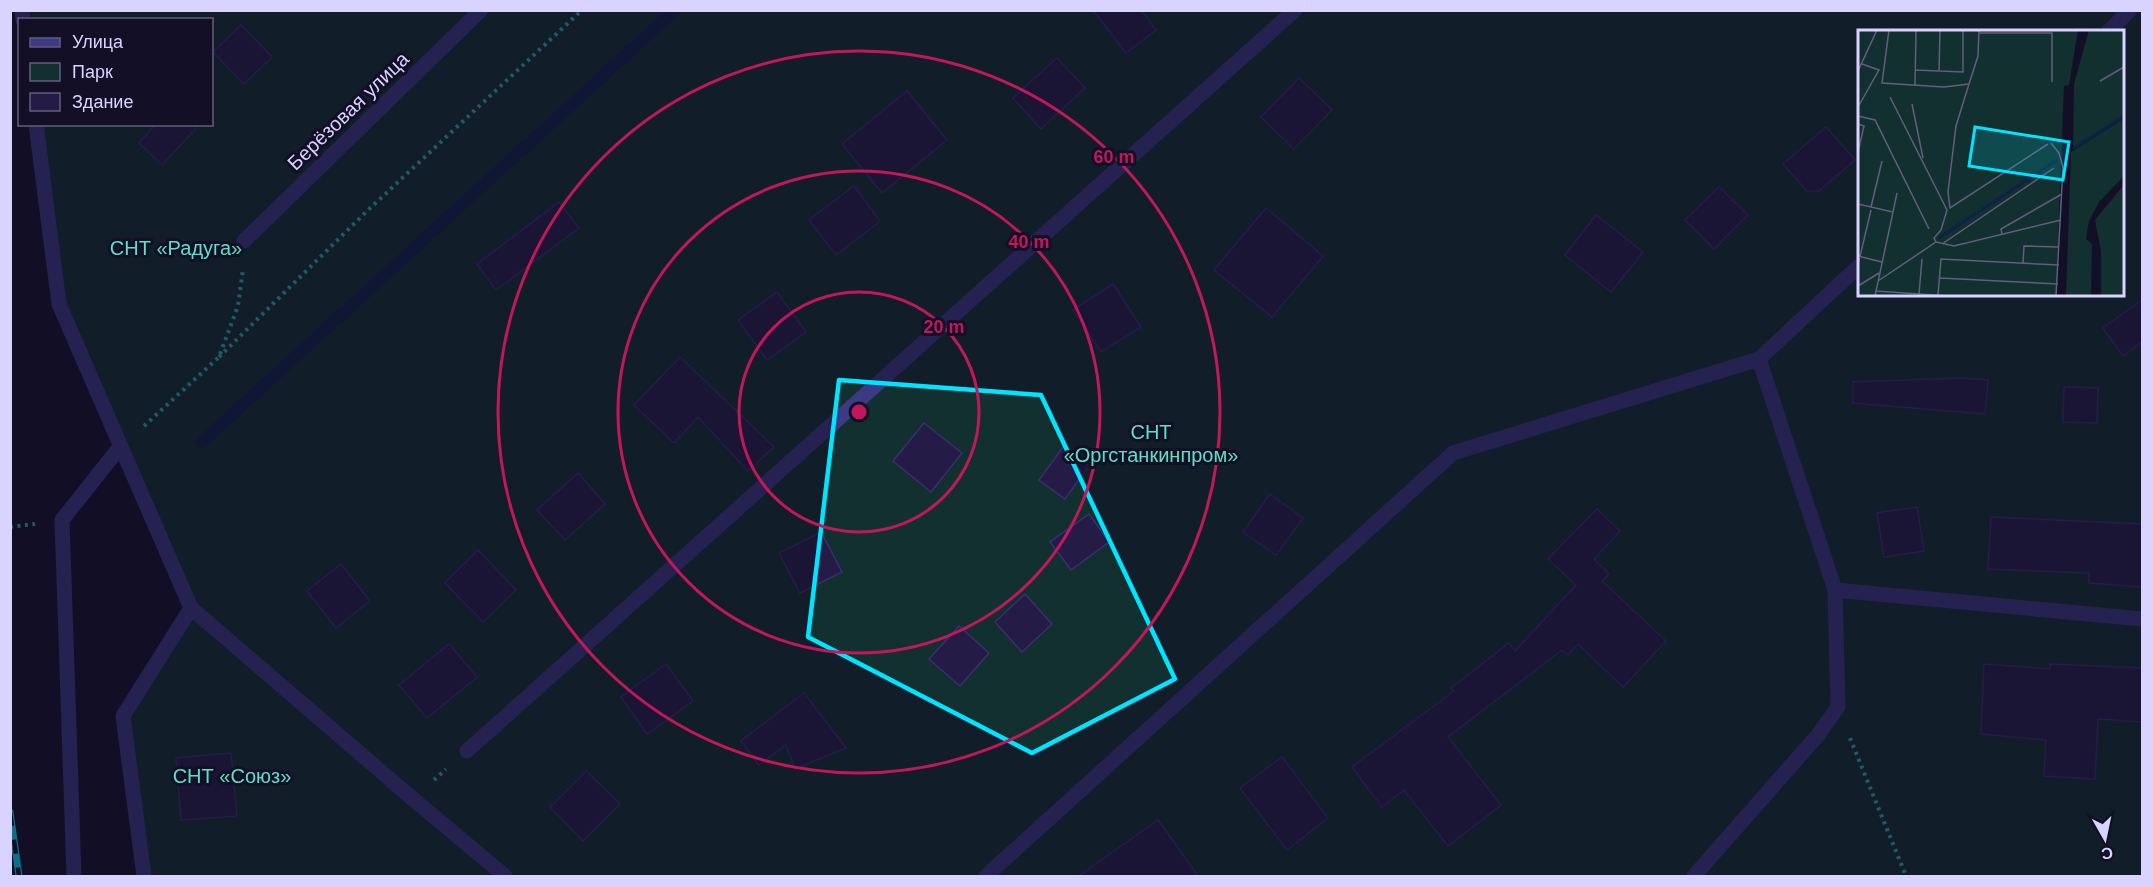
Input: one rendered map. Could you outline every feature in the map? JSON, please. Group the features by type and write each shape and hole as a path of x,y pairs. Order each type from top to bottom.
{"street":[{"name":"Берёзовая улица","path":"244,241 481,10"},
{"path":"466,751 1295,10"},
{"path":"2110,30 2130,10"},
{"path":"36,126 59,304 191,608 505,876"},
{"path":"986,876 1453,453 1759,359 1858,267"},
{"path":"1694,876 1818,735 1838,707 1835,590 1759,359"},
{"path":"74,876 62,520 120,447"},
{"path":"1835,590 2142,619"},
{"path":"144,876 123,716 191,608"}],"path":[{"path":"120,447 219,357 366,212 582,10"},
{"path":"219,357 238,306 244,241"},
{"path":"1838,707 1906,876"},
{"path":"413,799 466,751"}],"highlighted area":[{"path":"839,380 1041,395 1175,679 1032,753 808,637"}],"green space":[{"name":"СНТ «Оргстанкинпром»","path":"22,11 2142,11 2142,876 144,876 123,716 191,608 59,304 36,126 213,126 213,18 23,18"}],"building":[{"path":"1093,10 1141,10 1156,30 1126,53"},
{"path":"241,25 272,57 244,84 213,52"},
{"path":"1057,58 1085,88 1041,129 1013,98"},
{"path":"1299,78 1332,110 1294,149 1261,117"},
{"path":"907,91 947,140 882,193 842,144"},
{"path":"154,126 198,126 162,165 139,143"},
{"path":"1826,127 1855,160 1819,191 1807,191 1783,164"},
{"path":"854,186 880,221 836,255 809,220"},
{"path":"1719,187 1748,215 1714,249 1685,220"},
{"path":"559,202 579,228 496,290 477,264"},
{"path":"1266,208 1323,256 1272,317 1214,270"},
{"path":"1596,215 1643,252 1611,292 1565,255"},
{"path":"1113,284 1141,327 1101,352 1073,310"},
{"path":"777,292 806,332 767,360 738,320"},
{"path":"2142,300 2142,342 2123,356 2103,328"},
{"path":"680,357 774,447 748,471 698,417 674,443 634,405"},
{"path":"1962,378 1988,380 1985,414 1853,403 1853,382"},
{"path":"2064,387 2098,388 2097,423 2063,422"},
{"path":"924,423 962,453 931,492 893,461"},
{"path":"1063,447 1089,466 1065,499 1039,480"},
{"path":"578,473 605,504 565,540 537,510"},
{"path":"1270,494 1303,518 1276,555 1243,532"},
{"path":"1917,507 1924,551 1884,557 1877,513"},
{"path":"1597,509 1620,531 1594,559 1609,574 1602,581 1666,641 1623,687 1578,644 1568,655 1562,650 1448,737 1501,805 1448,846 1404,790 1382,807 1352,767 1454,691 1451,688 1509,643 1515,651 1576,585 1548,559"},
{"path":"1089,514 1109,542 1071,570 1050,542"},
{"path":"1991,517 2142,524 2142,587 2089,583 2089,573 1988,569"},
{"path":"821,532 842,572 800,593 779,553"},
{"path":"478,550 516,590 483,622 445,583"},
{"path":"341,564 370,601 336,628 307,591"},
{"path":"1025,594 1052,624 1022,652 995,622"},
{"path":"959,626 989,653 960,686 929,659"},
{"path":"449,644 477,677 427,718 399,685"},
{"path":"666,664 693,701 647,734 621,697"},
{"path":"1984,664 2050,669 2050,664 2142,668 2142,722 2098,719 2095,779 2044,776 2046,740 1981,734"},
{"path":"804,693 846,748 795,769 786,745 759,765 741,741"},
{"path":"231,753 237,816 181,820 176,758"},
{"path":"1282,757 1328,818 1287,850 1240,788"},
{"path":"586,771 620,804 583,841 550,807"},
{"path":"1158,820 1198,876 1079,876"}],"waterway":[{"path":"202,442 675,10"}],"railway":[{"path":"10,812 19,876"}],"park label":[{"name":"СНТ «Радуга»","path":"176,248"},
{"name":"СНТ «Союз»","path":"232,776"}]}
